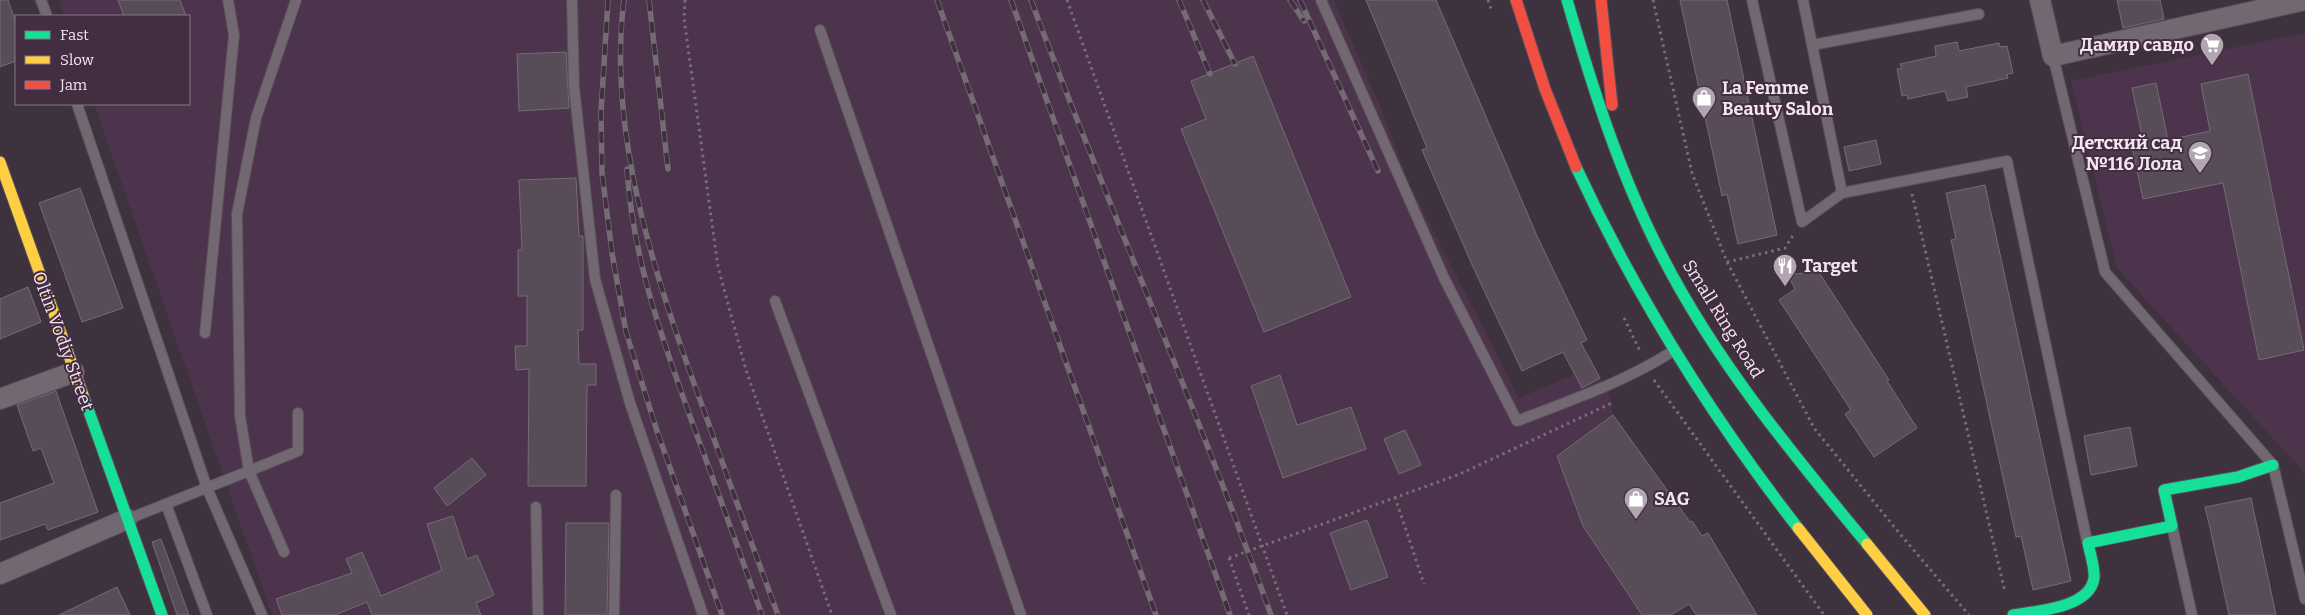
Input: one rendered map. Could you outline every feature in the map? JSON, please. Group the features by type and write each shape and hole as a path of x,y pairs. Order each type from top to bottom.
{"main road":[{"path":"1516,0 1556,119 1579,173 1621,258 1674,350 1734,442 1863,614"},
{"name":"Small Ring Road","path":"1567,0 1596,95 1617,152 1661,253 1714,342 1762,412 1925,615"},
{"path":"1601,0 1617,152"},
{"name":"Oltin Vodiy Street","path":"0,162 162,615"},
{"path":"2013,615 2070,604 2084,598 2093,585 2094,576 2088,544 2172,526 2164,490 2238,477 2273,466"}],"street":[{"path":"2040,0 2053,56 2305,0"},
{"path":"0,400 74,372"},
{"path":"0,574 127,519"}],"lane":[{"path":"42,0 47,15"},
{"path":"205,333 234,35 228,0"},
{"path":"284,552 249,471 240,416 237,214 256,118 296,0"},
{"path":"572,0 574,87 595,279 630,403 703,615"},
{"path":"1321,0 1444,278 1517,421 1606,387 1648,367 1674,350"},
{"path":"1752,0 1802,222 1842,193 2007,161 2088,544"},
{"path":"1803,0 1842,193"},
{"path":"1812,45 1979,14"},
{"path":"820,30 1021,615"},
{"path":"2053,56 2105,272 2273,466 2305,599"},
{"path":"77,105 208,488 262,615"},
{"path":"775,301 891,615"},
{"path":"127,519 298,451 298,412"},
{"path":"614,615 616,495"},
{"path":"166,504 207,615"},
{"path":"536,507 538,615"},
{"path":"2172,526 2192,615"}],"path":[{"path":"685,0 684,18 718,268 746,370 832,615"},
{"path":"1067,0 1287,615"},
{"path":"1653,0 1692,173 1727,262 1814,428 1969,615"},
{"path":"1908,179 2006,596"},
{"path":"1727,262 1785,248 1802,222"},
{"path":"1654,380 1824,615"},
{"path":"1249,615 1229,558 1460,474 1612,403"},
{"path":"1396,497 1424,584"}],"shaded area":[{"path":"59,0 1334,0 1382,111 1409,183 1519,398 1593,366 1606,387 1612,403 1613,415 1557,456 1583,526 1642,615 272,615 94,105 190,105 190,15 64,15"},
{"name":"Детский сад №116 Лола","path":"2305,33 2305,479 2303,471 2117,268 2071,81"}],"building":[{"path":"0,0 8,0 15,20 15,61 0,67"},
{"path":"118,0 180,0 186,15 124,15"},
{"path":"1366,0 1436,0 1537,236 1587,340 1581,343 1600,378 1582,388 1563,352 1522,371 1473,267 1422,150 1427,148"},
{"path":"1680,0 1727,0 1777,235 1738,244 1727,194 1722,196"},
{"path":"2117,0 2160,0 2164,19 2123,28"},
{"path":"1957,42 1959,51 1999,43 2000,47 2007,46 2013,73 2007,74 2008,78 1966,87 1968,97 1948,101 1945,91 1908,99 1907,95 1902,96 1897,69 1902,68 1900,64 1936,56 1935,46"},
{"path":"566,52 569,108 519,111 517,54"},
{"path":"1253,56 1351,297 1264,332 1181,129 1206,119 1191,81"},
{"path":"2248,74 2304,350 2259,360 2223,183 2143,199 2132,147 2144,145 2132,88 2156,83 2168,140 2210,131 2201,84"},
{"path":"1876,140 1881,164 1849,171 1844,147"},
{"path":"576,178 579,236 583,236 583,330 578,330 579,364 596,364 596,385 587,385 586,486 528,486 529,369 516,370 515,346 527,346 527,296 518,296 518,250 522,250 519,180"},
{"path":"1985,185 2071,581 2033,590 2021,536 2016,537 1951,240 1956,239 1946,193"},
{"path":"80,188 123,308 82,322 39,203"},
{"path":"1818,271 1889,380 1887,381 1917,428 1874,457 1845,414 1851,410 1779,300 1795,289 1788,275"},
{"path":"28,287 41,322 0,339 0,299"},
{"path":"1280,375 1297,425 1351,407 1366,449 1283,478 1251,386"},
{"path":"56,391 98,512 48,530 45,524 0,540 0,503 54,483 41,448 33,451 17,405"},
{"path":"1613,415 1690,522 1692,521 1702,536 1708,533 1757,615 1696,615 1689,604 1671,615 1642,615 1583,526 1557,456"},
{"path":"2130,427 2137,466 2091,475 2084,436"},
{"path":"1405,430 1421,465 1399,474 1384,439"},
{"path":"472,458 486,475 447,506 434,488"},
{"path":"2251,498 2276,615 2229,615 2205,507"},
{"path":"453,516 467,559 477,555 494,595 476,603 481,615 372,615 367,602 335,615 282,615 276,599 352,573 346,559 362,552 381,596 442,570 427,524"},
{"path":"1367,520 1388,577 1351,590 1330,533"},
{"path":"566,523 609,523 607,615 565,615"},
{"path":"161,539 189,615 177,615 152,542"},
{"path":"117,587 130,615 59,615"}],"railway":[{"path":"608,0 601,112 602,173 612,253 626,332 656,428 722,615"},
{"path":"624,0 620,53 623,106 630,160 641,214 655,267 689,370 778,615"},
{"path":"649,0 668,169"},
{"path":"937,0 1156,615"},
{"path":"1011,0 1230,615"},
{"path":"1031,0 1183,384 1271,615"},
{"path":"1179,0 1210,74"},
{"path":"1203,0 1235,64"},
{"path":"1290,0 1304,21"},
{"path":"1300,0 1378,171"},
{"path":"627,169 635,235 650,298 670,360 762,615"}],"traffic: fast":[{"path":"1567,0 1586,64 1619,160 1645,222 1681,291 1704,330 1755,404 1867,544"},
{"path":"1576,167 1624,262 1677,354 1705,399 1798,528"},
{"path":"83,395 162,615"},
{"path":"2013,615 2061,606 2083,596 2090,588 2094,578 2088,543 2172,526 2164,490 2238,477 2273,465"}],"traffic: slow":[{"path":"0,162 83,395"},
{"path":"1798,528 1867,615"},
{"path":"1867,544 1925,615"}],"traffic: jam":[{"path":"1516,0 1545,89 1576,167"},
{"path":"1601,0 1612,105"}],"place":[{"name":"Дамир савдо","path":"2212,66"},
{"name":"La Femme Beauty Salon","path":"1704,119"},
{"name":"Детский сад №116 Лола","path":"2200,174"},
{"name":"Target","path":"1785,287"},
{"name":"SAG","path":"1636,520"}]}
